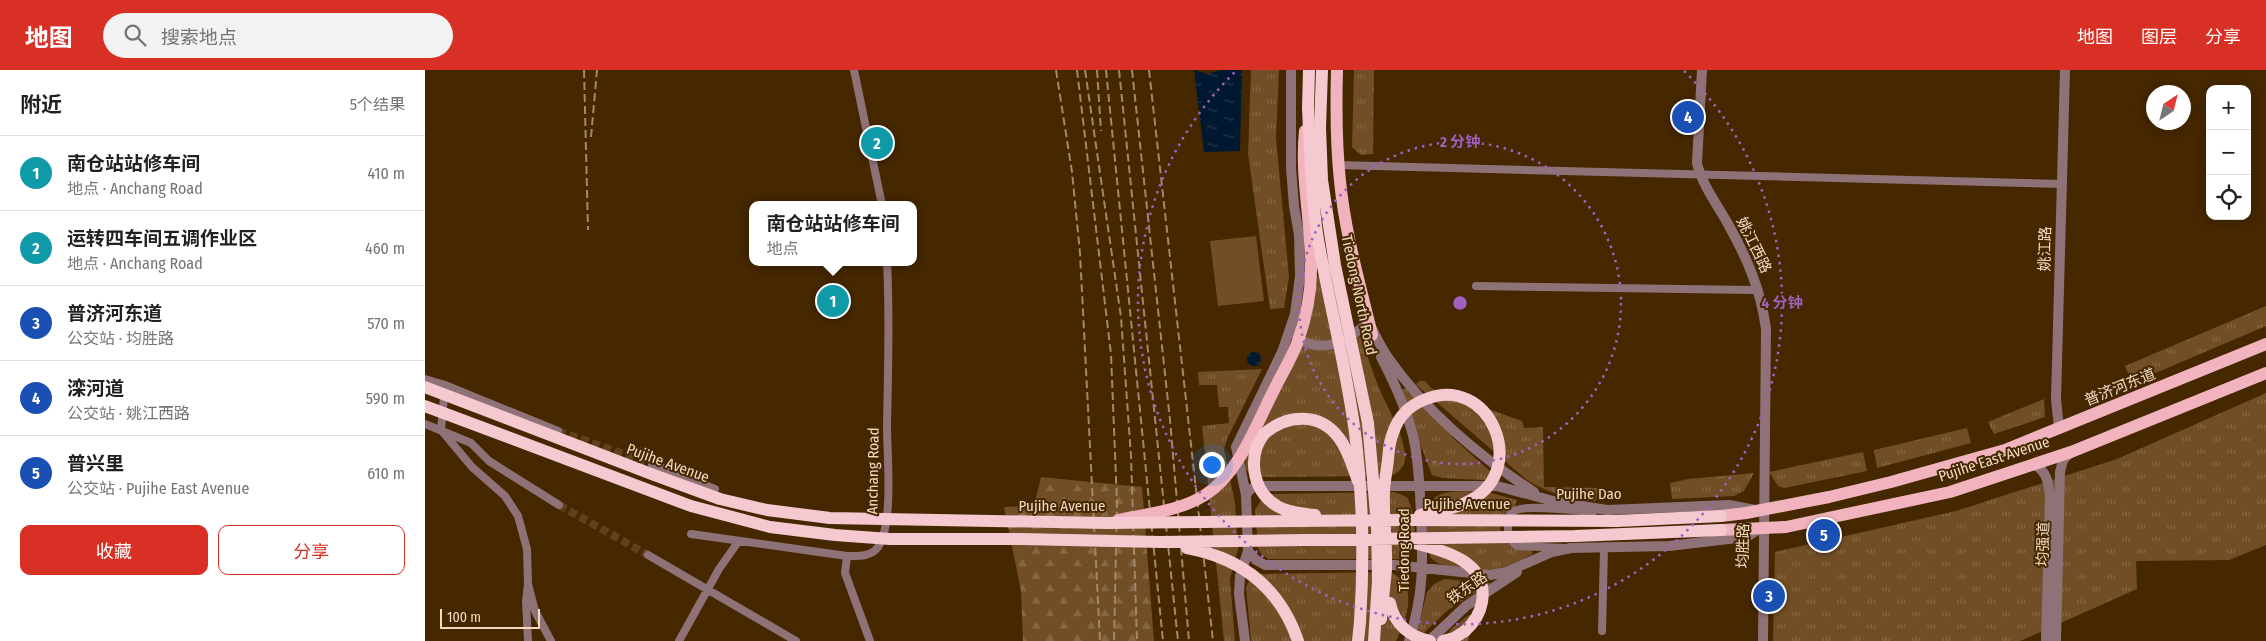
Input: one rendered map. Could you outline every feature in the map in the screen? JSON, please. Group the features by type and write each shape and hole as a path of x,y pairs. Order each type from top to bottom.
{"highway":[{"name":"Tiedong North Road","path":"1309,70 1308,108 1312,191 1317,232 1356,438 1363,525 1363,568 1358,641"},
{"name":"Tiedong North Road","path":"1322,70 1320,128 1322,180 1335,265 1368,423 1377,525"},
{"name":"Pujihe Avenue","path":"425,387 654,476 720,499 755,507 843,519 1106,523 1345,520 1617,521 1721,516"},
{"path":"1384,494 1392,436 1399,420 1412,406 1435,396 1455,395 1472,402 1487,415 1497,433 1500,454 1496,472 1489,486 1477,497 1460,505 1401,520"},
{"path":"425,406 691,506 770,527 835,535 890,539 1160,542 1721,530"},
{"path":"1345,520 1288,511 1270,501 1260,489 1255,475 1254,462 1258,444 1268,430 1285,420 1299,418 1320,422 1331,429 1343,443 1359,484"},
{"path":"1368,423 1377,448 1384,494 1387,545 1386,569 1376,641"},
{"name":"Tiedong Road","path":"1376,641 1377,525"},
{"path":"1396,538 1455,555 1469,564 1479,579 1483,595 1477,618 1460,635 1443,641"},
{"path":"1160,542 1209,552 1246,569 1276,599 1289,618 1298,641"},
{"path":"1386,569 1390,603 1396,620 1412,635 1429,641"}],"main road":[{"path":"1337,70 1336,139 1339,165 1346,218 1372,336"},
{"path":"1106,523 1182,505 1204,495 1219,484 1233,467 1285,368 1297,342 1310,291 1311,250 1303,161 1308,108"},
{"name":"普济河东道","path":"1721,516 1829,497 1891,482 2005,450 2266,344"},
{"name":"Pujihe East Avenue","path":"1721,530 1762,529 1851,514 1950,492 2071,452 2266,373"}],"street":[{"path":"854,70 882,201"},
{"path":"1245,641 1239,594 1239,576 1248,551 1246,495 1236,446 1282,352 1293,322 1300,276 1299,235 1294,206 1291,168 1291,70"},
{"name":"姚江西路","path":"1695,70 1692,163 1732,244 1756,303 1760,326 1762,510"},
{"name":"姚江西路","path":"1702,70 1697,175 1746,258 1762,300 1766,328 1762,510"},
{"name":"姚江路","path":"2059,429 2056,399 2065,70"},
{"path":"1339,165 2062,184"},
{"name":"Anchang Road","path":"691,534 847,556 867,555 877,548 884,532 888,499 889,302 887,266"},
{"path":"1476,286 1751,290"},
{"path":"1293,322 1297,338 1307,344 1324,346 1341,343 1369,323 1386,355 1431,410 1514,479 1547,499"},
{"name":"Tiedong North Road","path":"1372,336 1392,377 1415,444 1420,486"},
{"path":"425,379 558,431"},
{"path":"445,386 441,430 460,454 505,496 518,516 527,549 528,584 526,601 528,641"},
{"path":"425,424 471,443 489,462 559,505"},
{"path":"460,454 463,446 471,443"},
{"name":"均强道","path":"2055,641 2060,472 2063,460 2071,452"},
{"path":"652,464 715,489"},
{"name":"均强道","path":"2034,464 2043,470 2047,477 2050,496 2046,641"},
{"name":"Pujihe Avenue","path":"1246,495 1254,487 1267,486 1497,486 1547,499 1607,510"},
{"name":"Tiedong Road","path":"1409,641 1421,596 1423,567 1420,486"},
{"name":"Pujihe Dao","path":"1571,548 1546,545 1517,546 1513,543 1509,534 1509,516 1512,512 1524,508 1593,512 1729,505 1762,510"},
{"name":"均胜路","path":"1762,510 1763,641"},
{"path":"1248,551 1256,560 1265,564 1395,564 1490,575 1506,572 1553,552 1571,548 1604,549 1669,546 1737,538 1762,529"},
{"name":"均胜路","path":"1757,641 1762,529"},
{"path":"679,641 708,589 738,542"},
{"path":"1602,631 1604,549"},
{"path":"648,555 796,641"},
{"path":"847,556 845,572 869,641"},
{"name":"铁东路","path":"1429,641 1466,606 1528,564"},
{"path":"528,584 535,611 551,641"}],"green space":[{"path":"1251,70 1279,70 1276,138 1289,277 1284,308 1270,309 1248,154"},
{"path":"1354,70 1374,70 1373,154 1361,155 1352,147"},
{"path":"1256,236 1264,301 1218,306 1210,241"},
{"path":"1315,275 1319,276 1333,342 1319,343 1304,339"},
{"path":"2266,306 2266,326 2132,383 2125,366"},
{"path":"1360,336 1379,388 1401,436 1405,457 1402,468 1390,476 1260,477 1251,475 1245,468 1246,456 1301,345 1317,350 1332,350 1347,345"},
{"path":"1262,369 1227,439 1224,449 1235,503 1238,548 1230,579 1235,641 1224,641 1202,426 1229,423 1228,407 1219,407 1217,385 1199,385 1198,372"},
{"path":"1420,381 1425,381 1432,389 1522,421 1524,428 1543,427 1544,487 1598,488 1596,501 1560,495 1527,480 1420,388 1416,384"},
{"path":"1411,388 1453,438 1501,481 1442,478 1432,475 1404,403 1403,389"},
{"path":"2266,393 2266,545 2229,560 2136,561 2137,589 2020,641 1773,641 1775,552 1956,511 2117,459"},
{"path":"2044,399 2045,417 1994,434 1988,422"},
{"path":"1967,428 1971,443 1877,468 1874,450"},
{"path":"1863,452 1867,471 1784,488 1778,486 1769,472"},
{"path":"1754,473 1744,491 1734,496 1672,499 1670,483 1688,479"},
{"path":"1041,477 1142,487 1154,641 1023,641 1021,591 1004,507 1034,506"},
{"path":"1394,492 1407,497 1412,509 1415,532 1409,552 1398,559 1269,559 1262,555 1258,548 1255,510 1265,494"},
{"path":"1449,492 1487,492 1517,500 1515,506 1504,514 1500,529 1512,545 1520,549 1531,550 1533,554 1504,567 1489,570 1451,566 1434,561 1428,549 1426,534 1427,512 1431,501 1437,496"},
{"path":"1391,572 1405,582 1408,597 1407,612 1396,641 1251,641 1246,587 1253,574"},
{"path":"1444,579 1491,583 1448,610 1415,641 1427,592 1434,584"},
{"path":"1469,615 1475,616 1468,641 1443,641 1451,629"}],"water":[{"path":"1194,70 1208,74 1220,70 1242,70 1240,151 1204,152"},
{"path":"1251,352 1257,352 1261,359 1257,366 1251,366 1247,362 1247,356"}],"tunnel":[{"path":"558,431 652,464"},
{"path":"559,505 648,555"}],"railway":[{"path":"584,70 588,230"},
{"path":"591,137 597,70"},
{"path":"1056,70 1072,172 1080,253 1100,641"},
{"path":"1077,70 1111,354 1117,503 1114,641"},
{"path":"1085,70 1121,317 1131,456 1137,641"},
{"path":"1097,70 1101,131"},
{"path":"1106,70 1163,641"},
{"path":"1119,70 1178,641"},
{"path":"1132,70 1170,420 1189,641"},
{"path":"1149,70 1213,641"}],"place":[{"name":"滦河道","path":"1688,117"},
{"name":"运转四车间五调作业区","path":"877,143"},
{"name":"南仓站站修车间","path":"833,301"},
{"name":"普兴里","path":"1824,535"},
{"name":"普济河东道","path":"1769,596"}]}
